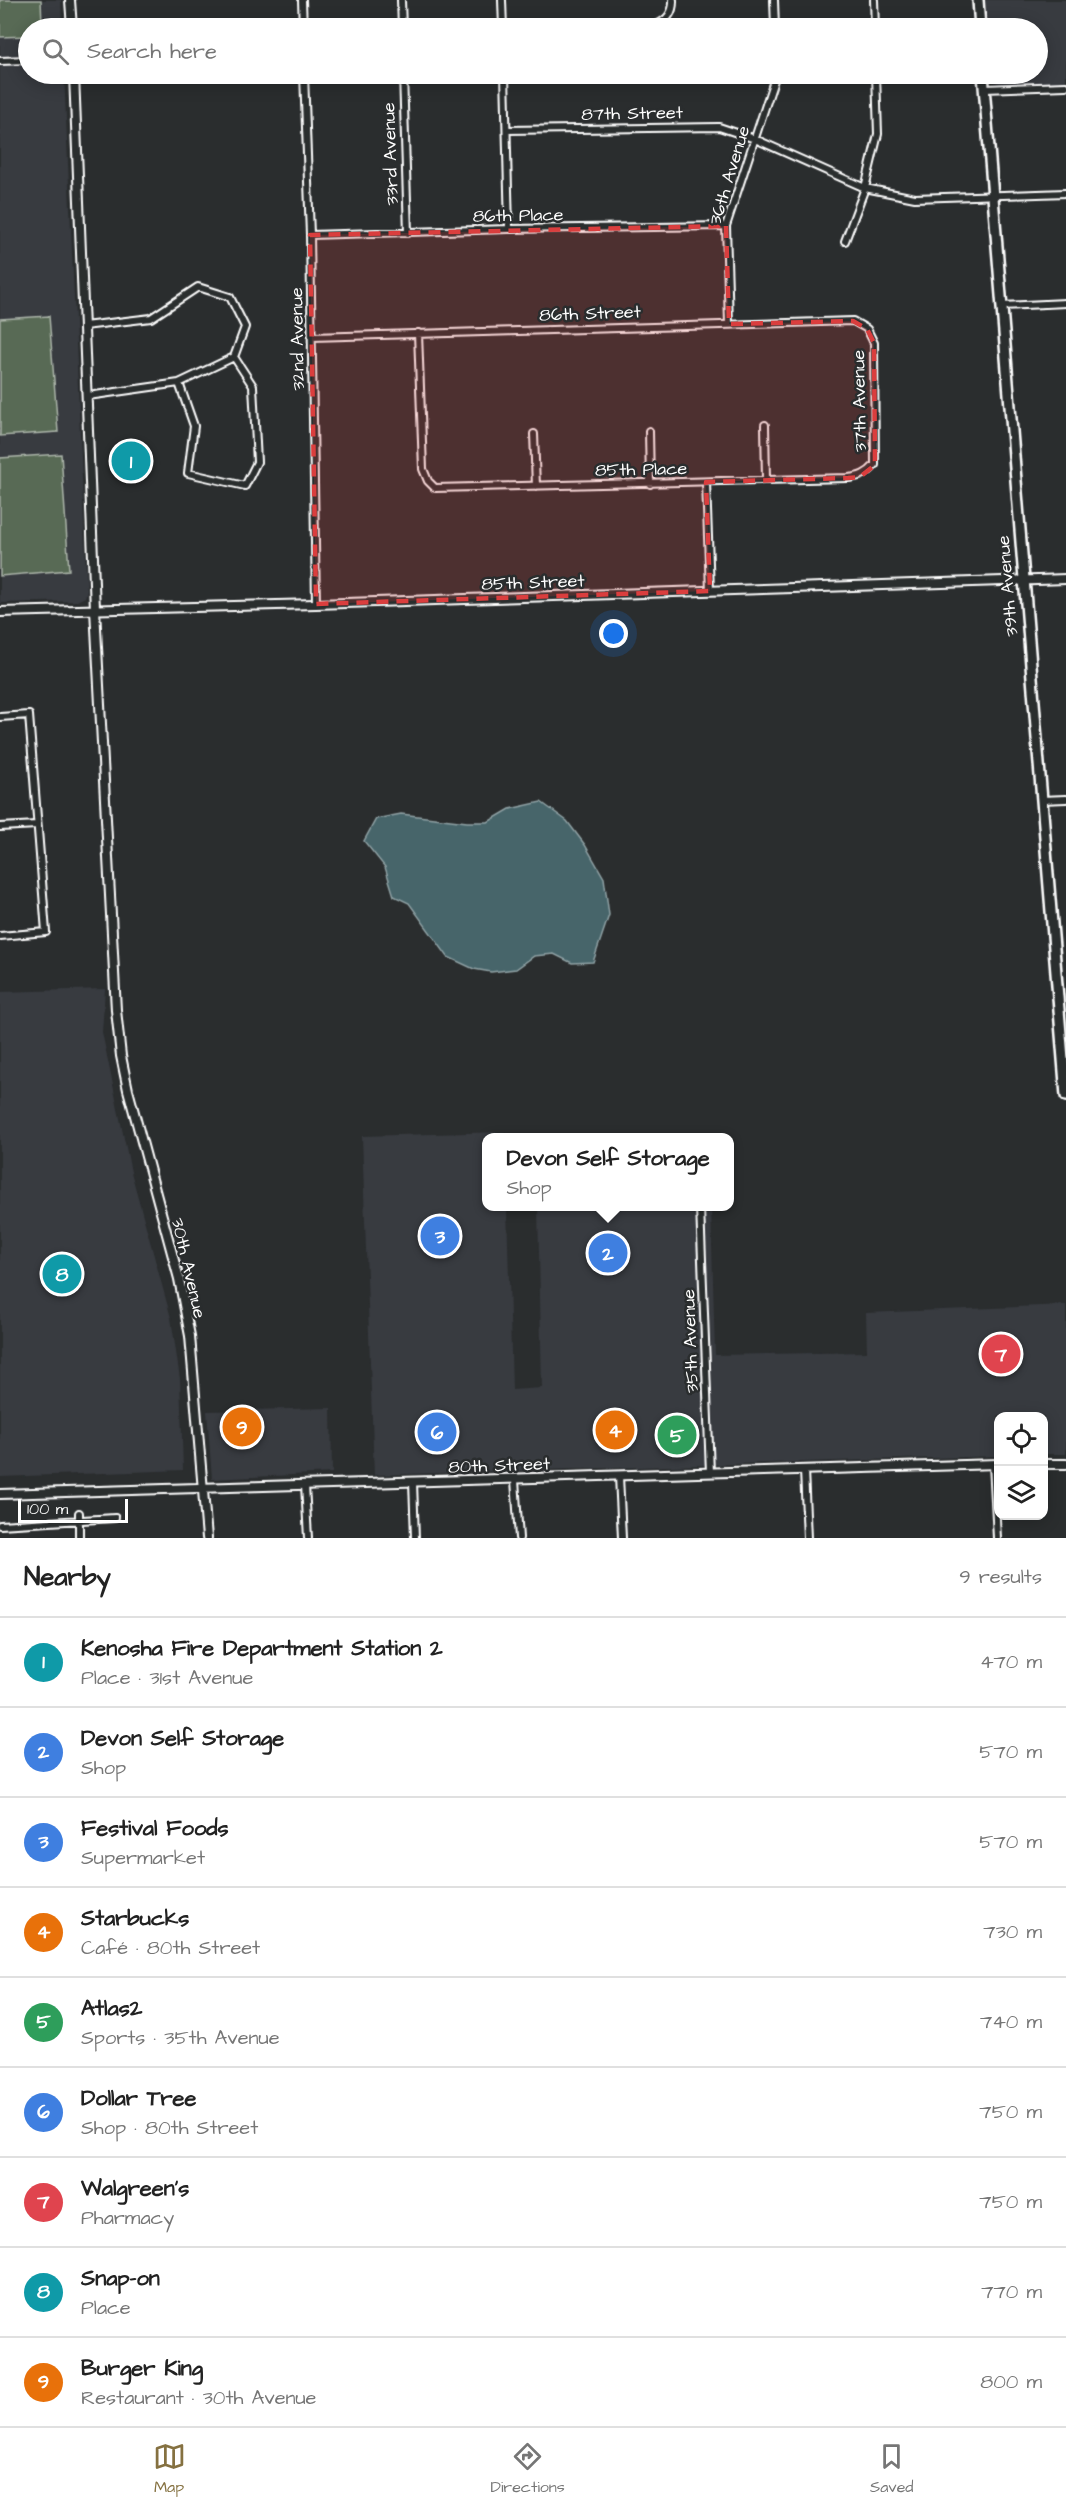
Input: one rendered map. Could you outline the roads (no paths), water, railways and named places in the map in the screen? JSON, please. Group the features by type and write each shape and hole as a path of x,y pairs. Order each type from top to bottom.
{"main road":[{"path":"978,0 979,18"},
{"name":"39th Avenue","path":"984,84 1066,1096"}],"street":[{"path":"70,0 71,18"},
{"path":"302,0 303,18"},
{"path":"401,0 402,18"},
{"path":"502,0 503,18"},
{"path":"666,18 673,8 673,0"},
{"path":"774,0 775,18"},
{"path":"874,0 874,18"},
{"path":"0,61 18,60"},
{"name":"30th Avenue","path":"74,84 95,609 116,1010 121,1056 128,1090 179,1278 194,1370 207,1538"},
{"name":"32nd Avenue","path":"304,84 310,235 316,604"},
{"name":"33rd Avenue","path":"403,84 408,233"},
{"path":"505,84 509,229"},
{"name":"36th Avenue","path":"729,324 726,226 773,84"},
{"path":"845,241 865,188 878,134 876,84"},
{"path":"985,89 1066,86"},
{"name":"87th Street","path":"507,130 719,127 755,139 865,188 915,198 992,196"},
{"path":"992,196 1066,194"},
{"name":"86th Place","path":"310,235 726,226"},
{"path":"84,326 151,318 198,287 230,297 245,327 234,357 179,383 88,396"},
{"path":"1001,306 1066,303"},
{"name":"86th Street","path":"312,337 853,321 867,329"},
{"name":"37th Avenue","path":"867,329 874,343 876,457 875,465 870,471"},
{"name":"85th Place","path":"418,333 423,469 428,481 435,488 848,478 860,477 870,471"},
{"path":"179,383 194,426 188,472 245,486 257,462 254,386 234,357"},
{"path":"765,425 766,480"},
{"path":"649,431 650,483"},
{"path":"534,434 536,486"},
{"path":"706,482 710,591"},
{"name":"85th Street","path":"0,612 1066,579"},
{"path":"0,717 29,715 46,932 0,936"},
{"path":"1041,800 1066,799"},
{"path":"0,827 38,825"},
{"name":"35th Avenue","path":"700,1211 710,1473"},
{"name":"80th Street","path":"0,1494 994,1464"},
{"path":"1048,1464 1066,1464"},
{"path":"996,1466 997,1538"},
{"path":"804,1470 807,1538"},
{"path":"619,1476 622,1538"},
{"path":"515,1479 519,1538"},
{"path":"412,1482 415,1538"},
{"path":"305,1485 308,1538"},
{"path":"79,1516 80,1538"},
{"path":"0,1524 79,1516 115,1518"}],"water":[{"path":"541,802 567,821 585,845 604,878 609,915 593,962 572,963 554,954 534,956 516,969 491,972 474,969 448,957 409,903 394,896 385,867 364,841 376,819 401,814 467,822 488,822 510,809"}],"place":[{"name":"Kenosha Fire Department Station 2","path":"131,461"},
{"name":"Festival Foods","path":"440,1236"},
{"name":"Devon Self Storage","path":"608,1253"},
{"name":"Snap-on","path":"62,1274"},
{"name":"Walgreen's","path":"1001,1354"},
{"name":"Burger King","path":"242,1427"},
{"name":"Starbucks","path":"615,1430"},
{"name":"Dollar Tree","path":"437,1432"},
{"name":"Atlas2","path":"677,1435"}]}
